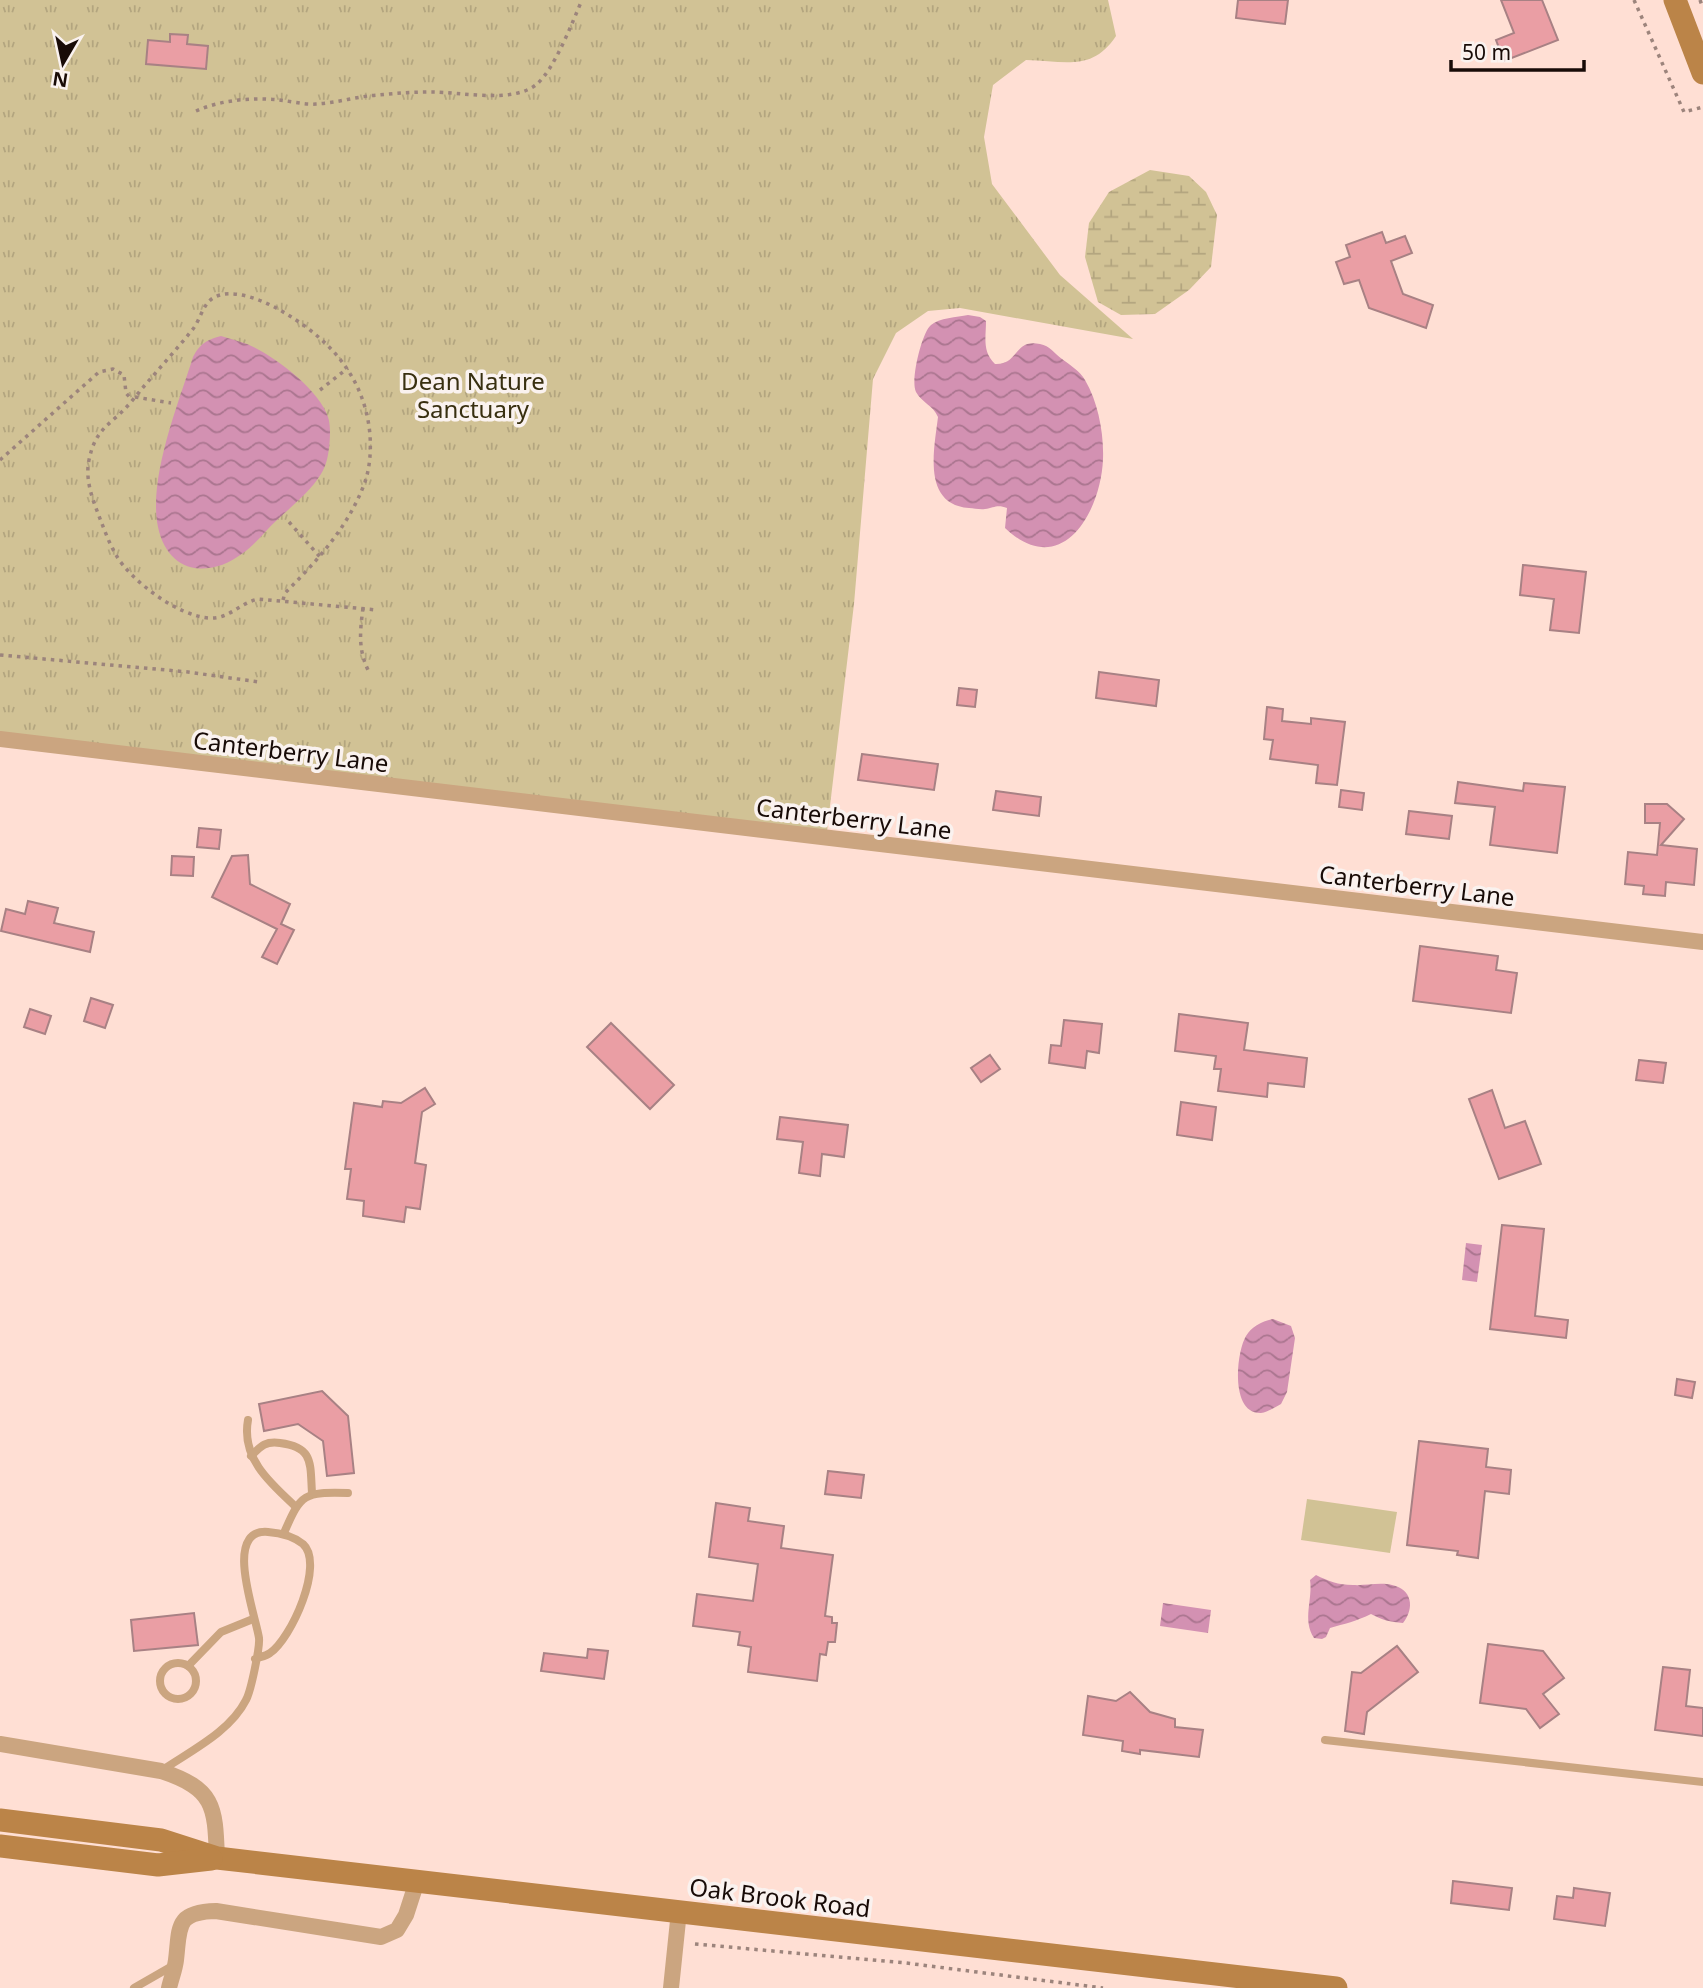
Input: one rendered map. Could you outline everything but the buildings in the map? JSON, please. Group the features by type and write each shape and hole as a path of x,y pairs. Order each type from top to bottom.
{"main road":[{"path":"1675,0 1703,73"},
{"name":"Oak Brook Road","path":"0,1820 161,1840 217,1858 679,1911 1260,1983 1336,1988"},
{"name":"Oak Brook Road","path":"0,1846 158,1865 217,1858"}],"street":[{"name":"Canterberry Lane","path":"0,739 1703,942"},
{"path":"0,1744 161,1771 184,1779 200,1789 209,1801 216,1818 217,1858"},
{"path":"169,1988 182,1922 197,1912 216,1911 381,1937 397,1930 406,1915 417,1881"},
{"path":"671,1988 679,1911"}],"lane":[{"path":"248,1420 247,1442 251,1456 275,1487 295,1506"},
{"path":"251,1456 269,1442 294,1445 302,1449 310,1469 312,1493"},
{"path":"284,1533 295,1506 312,1493 348,1493"},
{"path":"161,1771 228,1724 246,1700 259,1639 244,1564 246,1547 251,1538 261,1531 284,1533 303,1545 310,1555 309,1581 289,1631 271,1653 255,1659"},
{"path":"188,1666 221,1632 253,1619"},
{"path":"173,1663 188,1666 196,1677 194,1691 183,1699 168,1697 160,1686 162,1672 173,1663"},
{"path":"1325,1740 1703,1782"},
{"path":"134,1988 175,1965"}],"path":[{"path":"197,111 213,103 266,98 315,104 383,94 509,94 532,87 543,76 582,0"},
{"path":"1634,0 1684,112 1703,107"},
{"path":"1700,0 1703,8"},
{"path":"283,600 285,593 320,556 347,519 364,485 370,461 367,411 356,380 317,333 287,314 253,298 219,296 208,303 194,328 133,399 102,428 91,452 88,467 89,486 115,554 138,581 163,599 201,617 229,615 245,602 258,599 377,610"},
{"path":"320,390 348,368"},
{"path":"0,460 99,372 113,369 124,375 126,393 133,399 171,403"},
{"path":"289,522 320,556"},
{"path":"363,608 360,644 362,658 368,670"},
{"path":"0,655 188,672 259,682"},
{"path":"695,1944 906,1963 1103,1988"}],"green space":[{"name":"Dean Nature Sanctuary","path":"0,0 1108,0 1116,36 1107,47 1087,60 1077,62 1026,60 993,85 984,137 992,184 1060,275 1133,339 960,308 928,311 896,333 873,379 854,604 827,831 0,732"},
{"path":"1150,170 1189,176 1206,192 1217,215 1211,267 1189,290 1155,314 1121,315 1098,302 1085,257 1089,223 1109,192"},
{"path":"1307,1499 1397,1512 1390,1553 1301,1540"}],"water":[{"path":"968,315 986,321 986,349 995,364 1009,360 1025,345 1043,345 1080,374 1093,398 1102,439 1101,480 1086,519 1074,534 1060,544 1044,547 1025,542 1005,528 1007,508 998,506 981,509 954,504 944,497 937,486 934,459 938,417 916,392 916,368 924,337 931,325 943,319"},
{"path":"221,336 258,349 305,384 323,406 328,417 329,451 323,471 312,487 257,541 230,561 204,569 180,563 163,543 158,527 157,487 166,442 193,357 204,343"},
{"path":"1466,1243 1482,1245 1477,1282 1462,1280"},
{"path":"1273,1319 1291,1326 1295,1338 1287,1392 1281,1404 1261,1413 1251,1411 1244,1404 1240,1394 1238,1368 1246,1336 1261,1323"},
{"path":"1316,1575 1343,1584 1399,1587 1410,1600 1407,1617 1403,1623 1371,1614 1330,1628 1322,1639 1314,1638 1308,1617 1310,1580"},
{"path":"1163,1603 1211,1610 1208,1633 1160,1626"}]}
